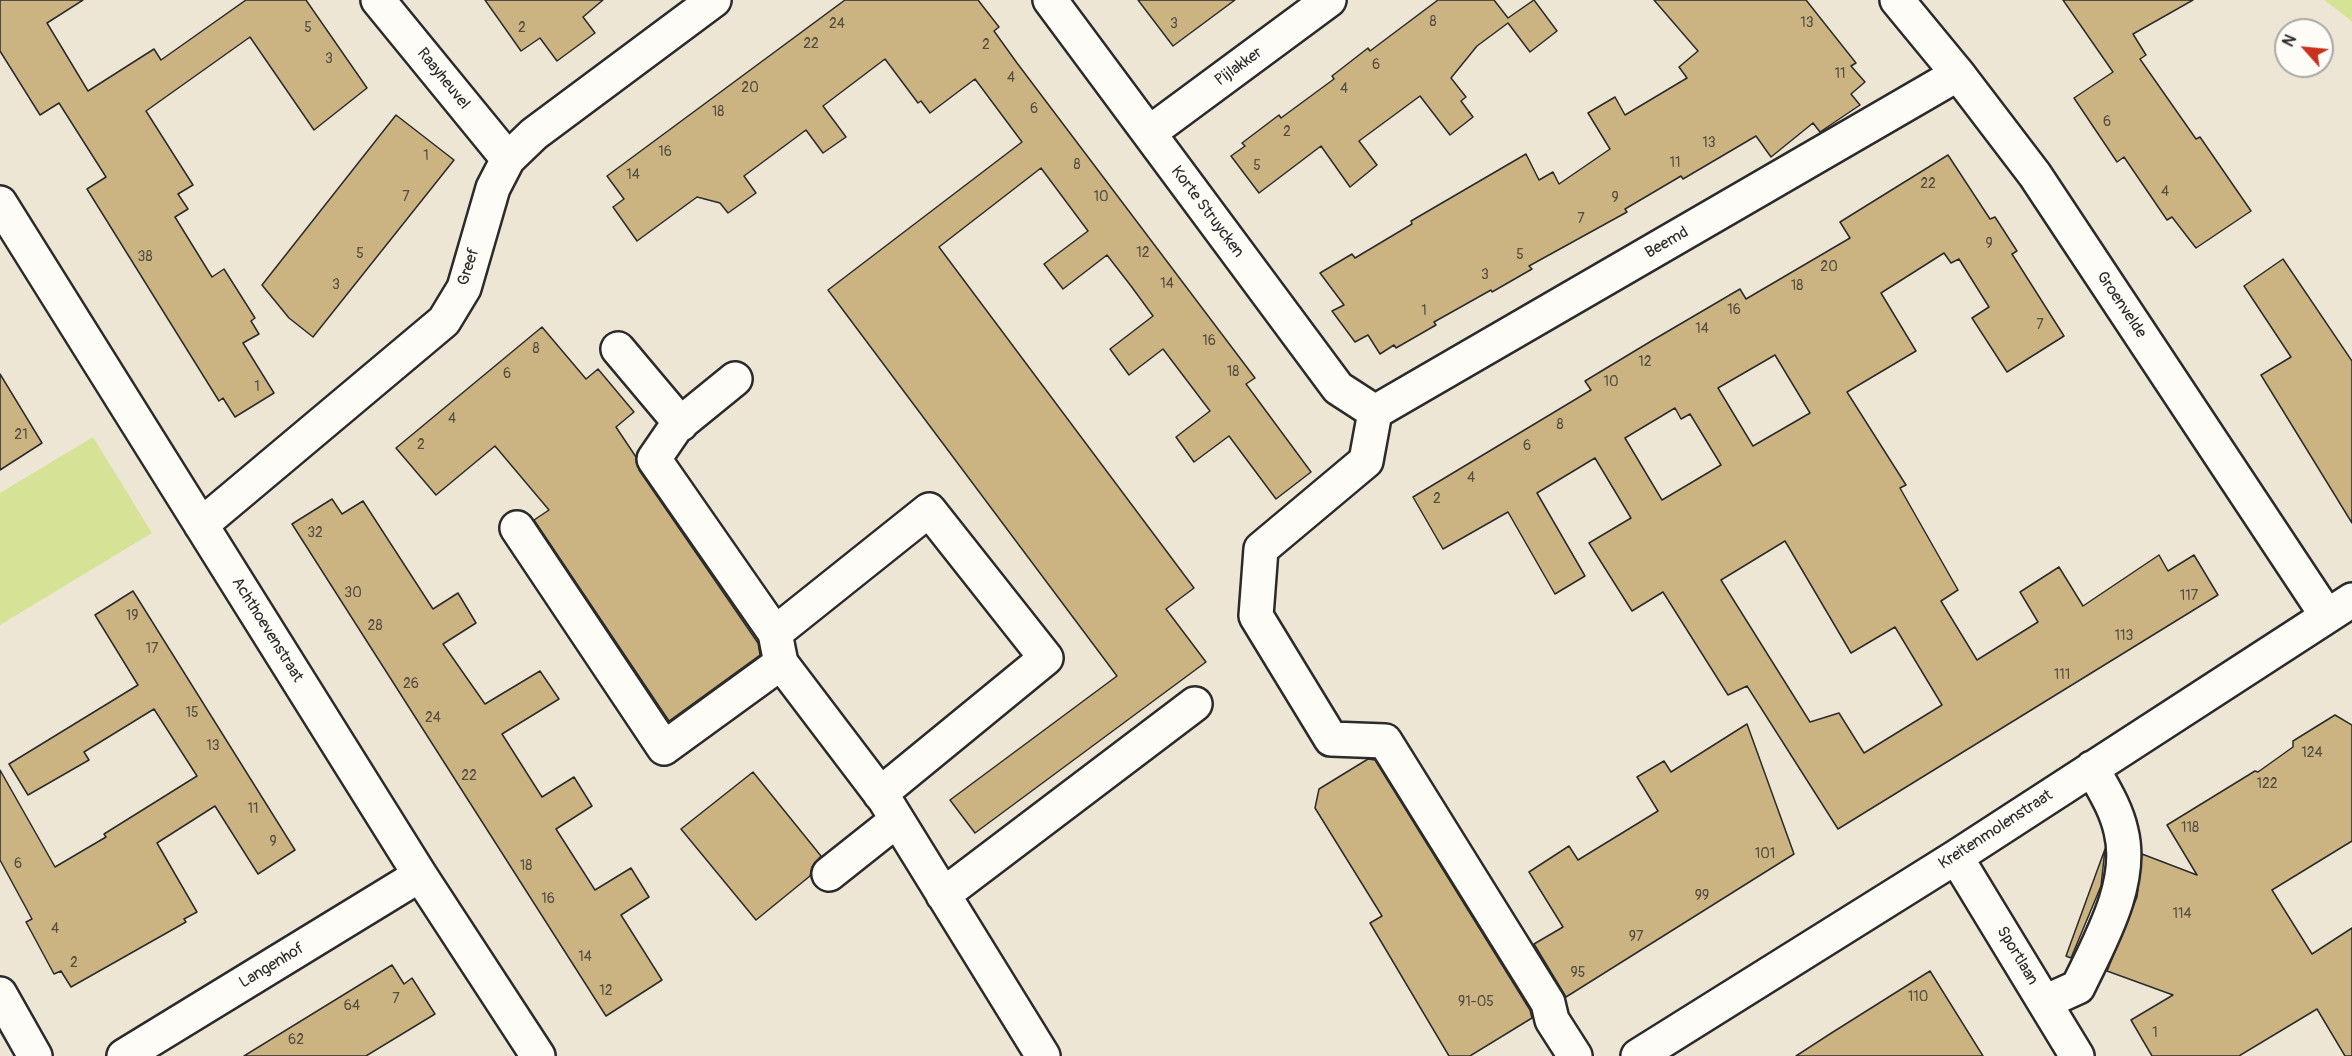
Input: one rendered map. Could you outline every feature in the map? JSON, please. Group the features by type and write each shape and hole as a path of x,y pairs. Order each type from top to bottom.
{"street":[{"name":"Raayheuvel","path":"378,0 507,159"},
{"name":"Greef","path":"201,525 444,321 464,288 493,188 507,159 534,134 714,0"},
{"name":"Korte Struycken","path":"1050,0 1338,388 1375,412"},
{"name":"Pijlakker","path":"1149,134 1329,0"},
{"name":"Groenvelde","path":"1902,2 2035,175 2340,608"},
{"name":"Beemd","path":"1375,412 1958,74"},
{"name":"Achthoevenstraat","path":"0,203 420,875 538,1056"},
{"path":"618,349 681,424"},
{"path":"735,379 681,424 654,459 778,648 888,807 1043,1056"},
{"path":"1375,412 1366,461 1261,549 1256,616 1331,739 1385,741 1548,1003 1552,1020 1575,1056"},
{"path":"517,528 664,748 929,510 1046,658 888,807 829,874"},
{"name":"Kreitenmolenstraat","path":"1638,1056 1956,857 2340,608"},
{"path":"943,894 1195,704"},
{"path":"2045,1002 2078,987 2110,913 2125,864 2122,831 2112,805 2092,768"},
{"name":"Sportlaan","path":"1956,857 2077,1056"},
{"name":"Langenhof","path":"124,1056 420,875"},
{"path":"0,994 35,1056"}],"green space":[{"path":"2324,0 2352,0 2352,22 2349,19"},
{"path":"93,437 152,533 0,625 0,493"}],"building":[{"path":"0,0 83,0 47,23 88,91 154,49 161,60 246,0 306,0 367,88 314,130 250,37 146,111 193,185 178,194 188,209 175,217 212,277 224,269 255,318 251,321 259,334 243,343 274,393 235,417 223,398 219,401 87,189 106,177 59,103 40,115 0,51"},
{"path":"485,0 603,0 583,17 595,33 557,61 540,38 521,51"},
{"path":"845,0 978,0 999,27 994,31 1017,63 1255,378 1246,384 1311,472 1276,499 1229,436 1194,462 1176,437 1210,411 1163,349 1129,375 1110,349 1153,316 1131,286 1107,255 1063,289 1044,264 1088,231 1041,168 939,247 1194,588 1166,609 1206,662 975,833 950,800 1117,676 828,290 1022,142 975,79 930,113 921,101 918,103 885,59 823,106 846,137 823,153 806,130 744,176 756,193 728,213 720,203 697,197 637,241 613,207 624,199 607,176"},
{"path":"1138,0 1235,0 1173,46"},
{"path":"1438,0 1494,0 1508,18 1534,0 1557,31 1530,52 1508,23 1477,46 1451,78 1466,97 1461,101 1473,117 1450,135 1420,96 1359,141 1377,165 1350,187 1321,146 1259,193 1231,156 1245,146 1242,143 1279,115 1281,118 1334,79 1332,76 1368,48 1370,51"},
{"path":"1654,0 1806,0 1856,63 1851,66 1865,82 1851,94 1860,105 1820,132 1813,123 1771,157 1756,136 1683,179 1681,176 1625,209 1627,212 1529,266 1532,269 1434,322 1436,325 1396,348 1394,345 1380,354 1368,335 1355,342 1332,311 1344,305 1320,273 1352,254 1355,258 1412,224 1411,221 1526,154 1539,180 1553,172 1559,184 1610,149 1588,113 1615,97 1625,115 1687,78 1679,67 1698,51"},
{"path":"2063,0 2193,0 2133,34 2146,55 2140,59 2196,139 2200,137 2251,211 2196,248 2172,217 2167,220 2124,157 2117,162 2074,98 2113,72"},
{"path":"396,115 454,160 313,337 289,318 262,285"},
{"path":"1948,155 1990,219 1995,217 2017,251 2012,254 2064,336 2007,372 1972,318 1989,307 1959,259 1951,263 1944,253 1881,293 1916,351 1847,392 1906,485 1900,488 1958,590 1941,601 1977,660 2038,622 2020,592 2059,567 2083,606 2159,555 2168,571 2194,555 2218,595 1838,829 1747,686 1728,695 1663,592 1632,611 1589,543 1631,518 1595,458 1537,493 1585,576 1555,594 1508,512 1443,549 1413,497 1591,390 1585,381 1653,340 1740,289 1746,299 1850,238 1840,222","holes":["1775,355 1810,413 1753,446 1718,388","1675,408 1681,419 1690,414 1721,465 1662,500 1625,438","1785,541 1851,653 1895,627 1942,705 1864,753 1839,713 1810,722 1721,580"]},
{"path":"2283,259 2352,361 2352,523 2261,375 2291,357 2244,286"},
{"path":"542,327 586,379 598,369 634,412 616,427 636,457 639,470 758,643 760,655 669,721 534,520 549,510 495,446 436,495 396,448"},
{"path":"0,374 42,443 0,470"},
{"path":"332,499 342,514 363,501 433,609 458,593 476,623 443,644 485,704 540,671 559,699 502,734 542,797 574,777 592,806 556,829 595,890 631,868 649,897 621,915 662,980 606,1016 292,524"},
{"path":"133,591 295,850 258,874 215,806 157,843 197,912 184,919 186,922 71,987 61,971 54,974 26,922 32,919 0,860 0,770 55,867 106,837 104,834 197,776 154,709 84,752 89,760 28,795 9,764 138,685 95,615"},
{"path":"2335,715 2352,725 2352,841 2272,890 2312,954 2352,928 2352,1056 2345,1056 2317,1009 2239,1056 2152,1056 2131,1020 2173,995 2107,971 2137,897 2142,854 2197,875 2167,825 2255,771 2258,772 2293,747 2293,741"},
{"path":"1747,724 1794,854 1566,997 1534,944 1563,927 1529,872 1569,846 1578,860 1658,811 1637,777 1664,761 1671,772"},
{"path":"1368,759 1375,760 1530,1010 1532,1018 1470,1056 1449,1056 1370,923 1382,916 1315,808 1319,789"},
{"path":"753,772 821,856 812,867 810,876 756,920 681,829"},
{"path":"2105,849 2101,886 2071,958 2066,956"},
{"path":"392,965 404,984 412,978 435,1014 366,1056 244,1056"},
{"path":"1930,971 1983,1056 1796,1056 1833,1032"}]}
